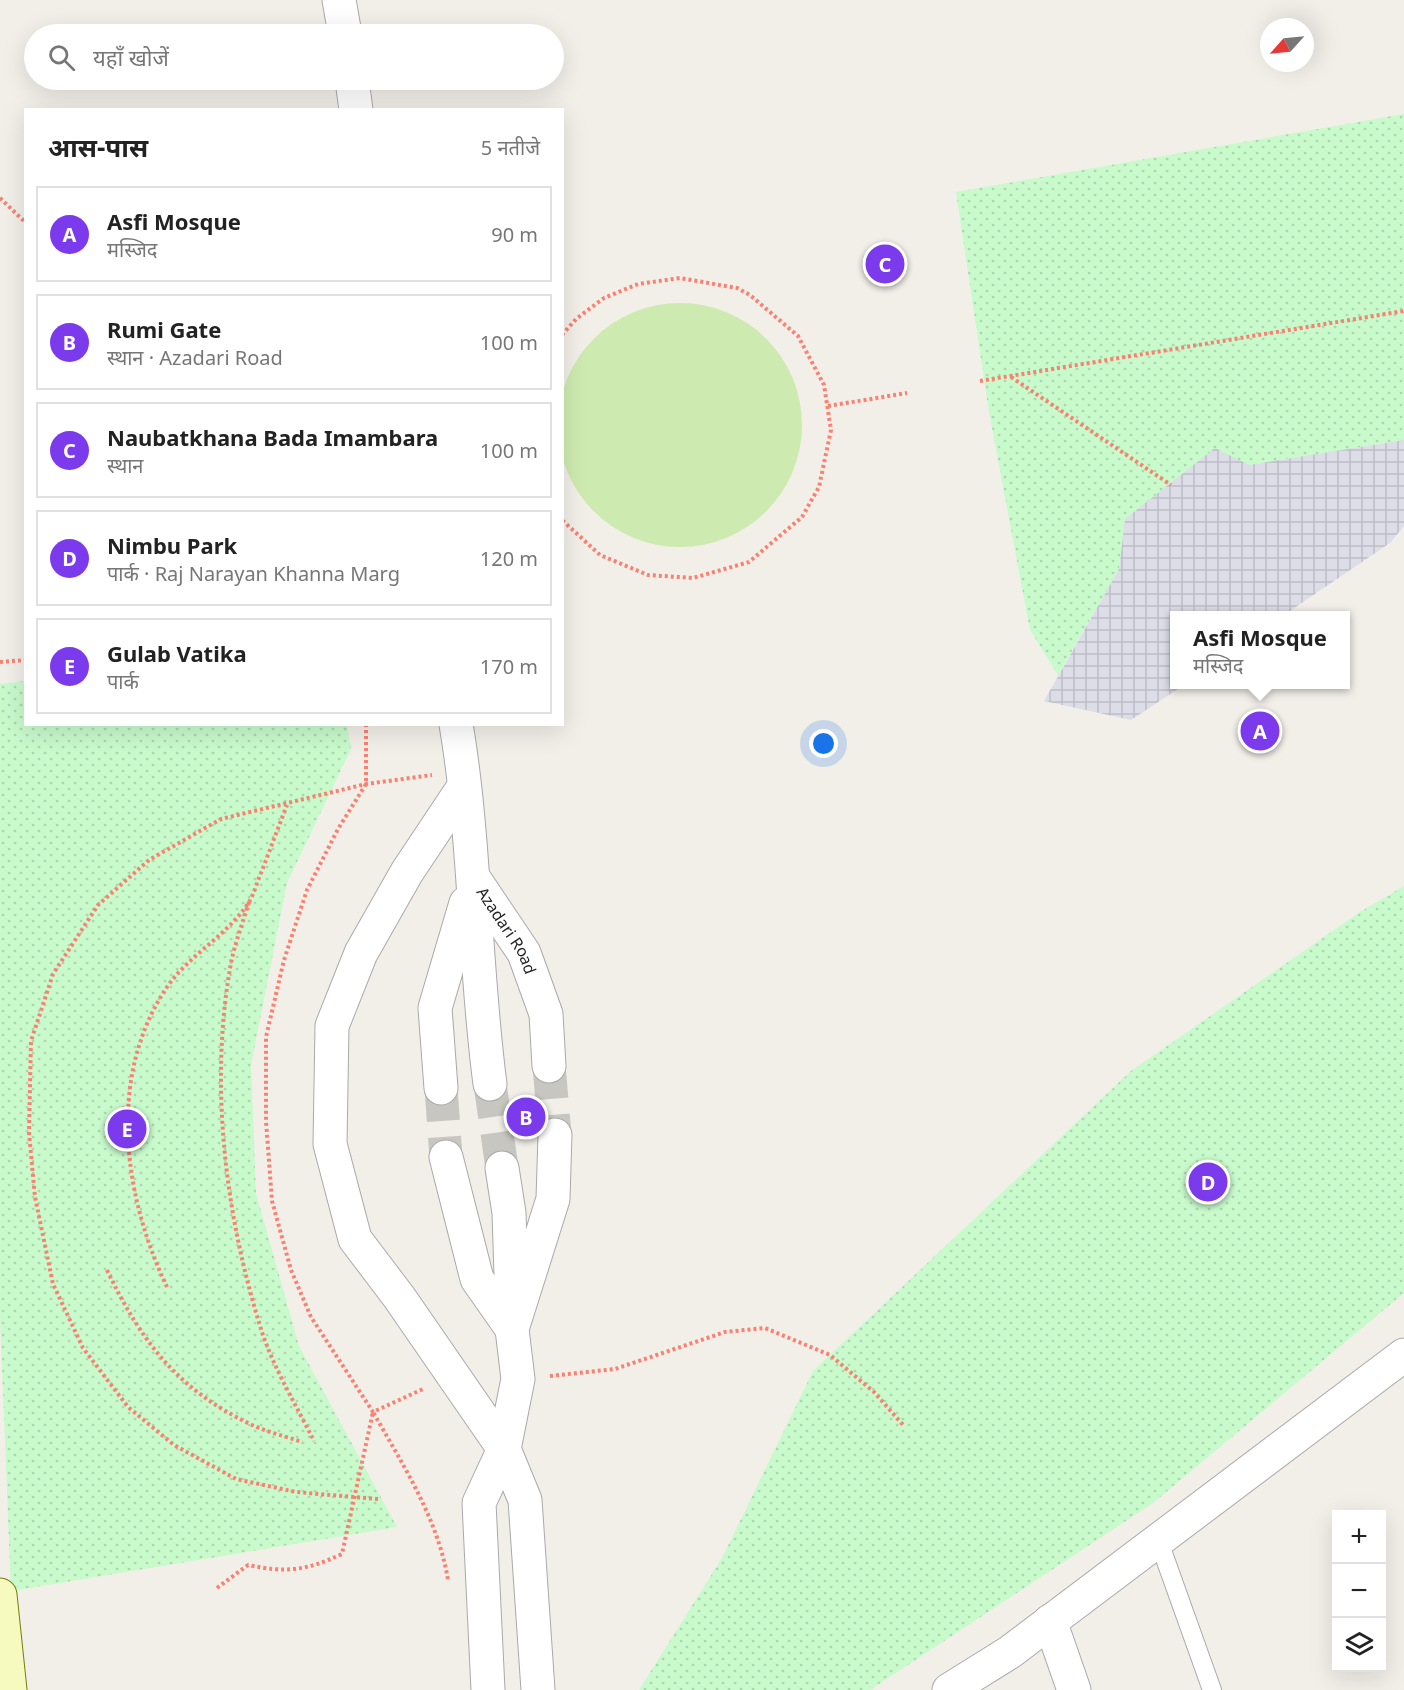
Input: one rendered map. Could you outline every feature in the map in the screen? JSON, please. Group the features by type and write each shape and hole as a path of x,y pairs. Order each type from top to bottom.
{"main road":[{"path":"0,1595 10,1690"}],"street":[{"path":"339,0 343,24"},
{"path":"353,90 356,108"},
{"name":"Azadari Road","path":"456,726 474,878 524,953 546,1014 549,1066"},
{"path":"463,779 361,954 332,1026 330,1144 355,1239 399,1297 504,1449 525,1500 538,1690"},
{"path":"474,878 481,1021 490,1084"},
{"path":"441,1088 435,1008 474,878"},
{"path":"512,1329 553,1199 555,1136"},
{"path":"446,1157 477,1279 512,1329"},
{"path":"488,1690 479,1503 504,1449 518,1379 512,1329 509,1213 502,1168"},
{"path":"948,1690 1010,1652 1158,1539 1399,1361"},
{"path":"1050,1621 1074,1690"}],"lane":[{"path":"1158,1539 1212,1690"}],"path":[{"path":"0,198 24,221"},
{"path":"564,333 576,320 604,298 638,284 680,278 737,288 750,295 798,336 824,385 831,430 819,487 802,517 749,562 693,578 648,575 600,555 564,522"},
{"path":"980,381 1404,311"},
{"path":"1011,376 1171,485"},
{"path":"828,406 907,393"},
{"path":"0,662 24,660"},
{"path":"378,1499 296,1492 236,1479 174,1445 128,1407 83,1348 53,1284 35,1197 29,1133 31,1041 53,974 99,904 149,860 221,819 366,784 463,779"},
{"path":"288,804 249,902 231,963 221,1061 225,1151 238,1239 262,1331 314,1441"},
{"path":"167,1287 150,1251 137,1208 127,1118 132,1074 142,1036 167,988 188,962 249,902"},
{"path":"107,1270 146,1342 178,1377 213,1403 251,1425 302,1442"},
{"path":"518,1379 615,1370 724,1332 765,1328 830,1355 874,1392 904,1426"},
{"path":"217,1588 248,1564 279,1571 313,1567 342,1554 373,1412 420,1497 444,1556"}],"green space":[{"path":"1404,114 1404,440 1249,465 1171,485 1125,519 1119,569 1058,675 1030,630 989,412 956,192"},
{"path":"692,303 704,305 738,317 758,330 775,347 788,367 797,389 802,413 802,437 797,461 788,483 775,503 758,520 738,533 704,545 668,547 644,542 622,533 602,520 585,503 572,483 564,464 564,386 572,367 585,347 602,330 622,317 656,305"},
{"path":"24,681 24,726 347,726 351,749 287,883 251,1065 256,1193 299,1346 397,1527 11,1591 0,1317 0,684"},
{"path":"1404,886 1404,1293 1153,1503 870,1690 639,1690 722,1558 813,1371 1131,1071 1360,912"}],"shaded area":[{"path":"1404,440 1404,526 1390,543 1290,611 1170,611 1170,689 1178,689 1131,720 1044,701 1119,569 1125,519 1215,448 1249,465"}],"tunnel":[{"path":"549,1066 555,1135"},
{"path":"490,1084 502,1168"},
{"path":"441,1088 446,1157"}],"place":[{"name":"Naubatkhana Bada Imambara","path":"885,264"},
{"name":"Asfi Mosque","path":"1260,731"},
{"name":"Rumi Gate","path":"526,1117"},
{"name":"Gulab Vatika","path":"127,1129"},
{"name":"Nimbu Park","path":"1208,1182"}]}
